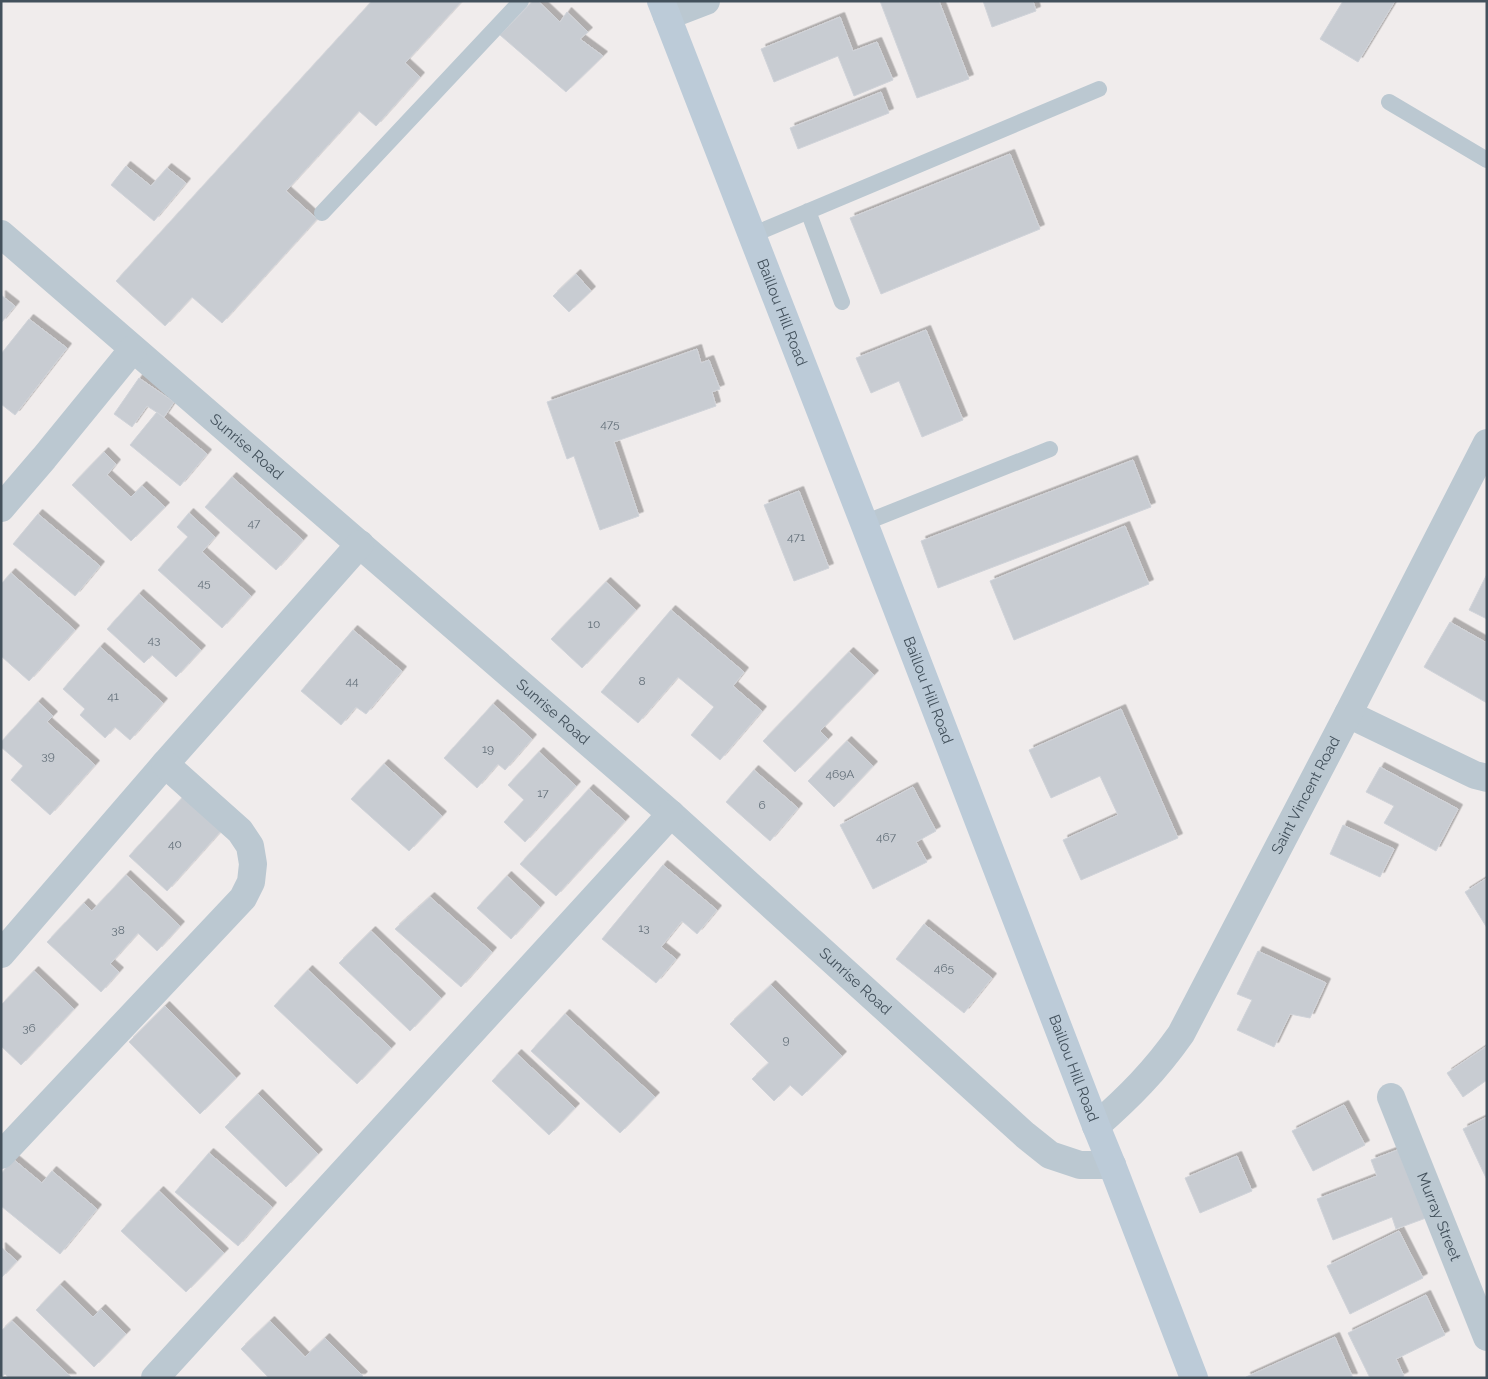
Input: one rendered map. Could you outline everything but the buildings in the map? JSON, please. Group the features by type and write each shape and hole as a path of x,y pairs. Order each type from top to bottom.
{"main road":[{"name":"Baillou Hill Road","path":"664,9 1194,1378"}],"street":[{"path":"664,9 706,1"},
{"name":"Sunrise Road","path":"1,234 671,814 1025,1136 1050,1155 1080,1165 1112,1165"},
{"path":"1,508 133,349"},
{"name":"Saint Vincent Road","path":"1096,1126 1146,1080 1164,1059 1181,1034 1487,443"},
{"path":"1,954 165,764 360,544"},
{"path":"1348,714 1475,775 1487,778"},
{"path":"1,1155 243,898 251,882 254,864 250,846 240,831 165,764"},
{"path":"155,1378 671,814"},
{"name":"Murray Street","path":"1391,1097 1487,1337"}],"lane":[{"path":"322,213 521,1"},
{"path":"752,235 1099,89"},
{"path":"1389,102 1487,160"},
{"path":"808,211 842,302"},
{"path":"864,523 1050,449"}]}
